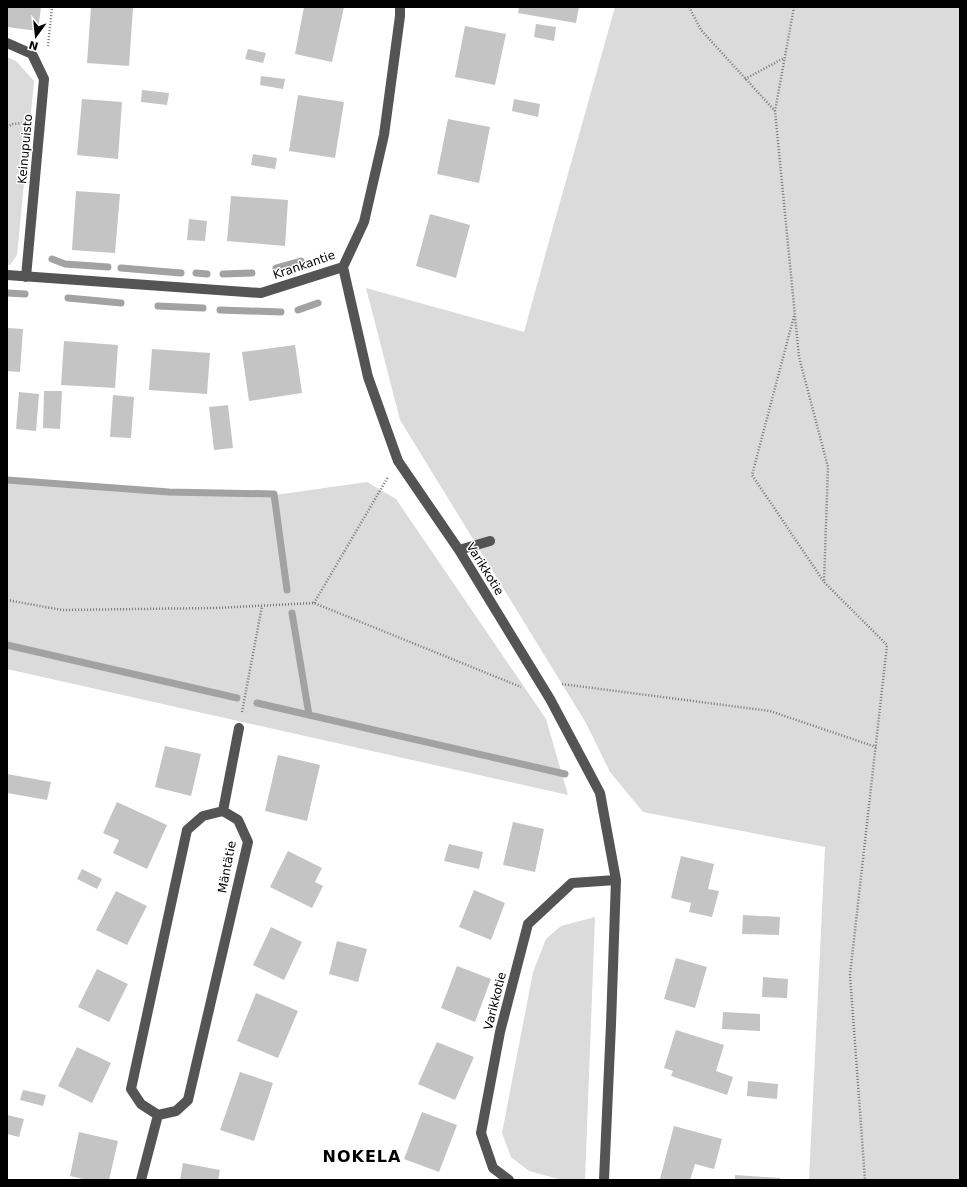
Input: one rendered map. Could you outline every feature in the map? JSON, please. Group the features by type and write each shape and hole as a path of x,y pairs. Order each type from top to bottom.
{"street":[{"name":"Krankantie","path":"7,275 261,293 343,267 364,222 381,150 400,7"},
{"path":"7,43 32,54 44,79"},
{"name":"Keinupuisto","path":"26,277 44,79"},
{"name":"Varikkotie","path":"343,267 368,377 398,461 459,550 550,699 600,793 616,880 612,1024 604,1180"},
{"path":"459,550 490,541"},
{"path":"141,1180 158,1115 141,1104 131,1089 187,830 203,816 223,811 239,728"},
{"name":"Mäntätie","path":"158,1115 176,1111 188,1100 248,842 238,820 223,811"},
{"name":"Varikkotie","path":"509,1180 493,1168 481,1133 500,1032 528,924 572,883 616,880"}],"path":[{"path":"44,79 52,7"},
{"path":"689,7 701,30 775,111"},
{"path":"794,7 775,111 800,357 828,467 824,582"},
{"path":"745,79 784,58"},
{"path":"795,313 752,475 824,582 887,646 850,975 865,1180"},
{"path":"314,603 398,461"},
{"path":"7,600 62,610 216,608 314,603 521,687"},
{"path":"239,728 262,606"},
{"path":"539,681 770,712 876,747"}],"shaded area":[{"path":"615,7 960,7 960,1180 809,1180 825,847 643,812 610,772 586,723 400,420 366,288 524,332"},
{"path":"7,57 16,61 34,81 17,255 10,265 7,265"},
{"path":"7,481 275,495 367,482 396,499 546,719 568,795 7,669"},
{"path":"595,917 585,1180 562,1180 529,1171 511,1157 502,1133 533,972 546,939 561,926"}],"building":[{"path":"7,7 41,7 38,31 7,27"},
{"path":"91,7 133,8 129,66 87,63"},
{"path":"304,7 344,7 332,62 295,54"},
{"path":"519,7 579,7 576,23 518,13"},
{"path":"536,24 556,27 554,41 534,37"},
{"path":"465,26 506,34 495,85 455,77"},
{"path":"248,49 266,53 263,63 245,59"},
{"path":"261,76 285,79 283,89 260,85"},
{"path":"142,90 169,93 167,105 141,102"},
{"path":"298,95 344,102 335,158 289,151"},
{"path":"82,99 122,102 118,159 77,155"},
{"path":"514,99 540,104 538,117 512,111"},
{"path":"448,119 490,127 479,183 437,174"},
{"path":"253,154 277,158 275,169 251,165"},
{"path":"76,191 120,194 115,253 72,250"},
{"path":"231,196 288,200 285,246 227,241"},
{"path":"430,214 470,225 456,278 416,266"},
{"path":"189,219 207,221 205,241 187,240"},
{"path":"7,328 23,329 20,372 7,371"},
{"path":"64,341 118,345 115,388 61,385"},
{"path":"295,345 302,393 249,401 242,352"},
{"path":"152,349 210,353 207,394 149,390"},
{"path":"44,391 62,391 60,429 43,428"},
{"path":"19,392 39,394 36,431 16,429"},
{"path":"113,395 134,397 131,438 110,437"},
{"path":"228,405 233,448 214,450 209,407"},
{"path":"165,746 201,754 191,796 155,787"},
{"path":"278,755 320,765 307,821 265,811"},
{"path":"7,774 51,782 47,800 7,793"},
{"path":"117,802 167,825 147,869 113,853 119,840 103,833"},
{"path":"513,822 544,829 535,872 503,865"},
{"path":"449,844 483,852 479,869 444,861"},
{"path":"288,851 322,868 315,882 323,886 312,908 270,887"},
{"path":"681,856 714,864 708,889 719,891 712,917 689,912 691,903 671,898"},
{"path":"82,869 102,879 97,889 77,879"},
{"path":"474,890 505,903 491,940 459,927"},
{"path":"116,891 147,906 127,945 96,930"},
{"path":"743,915 780,917 779,935 742,934"},
{"path":"271,927 302,942 284,980 253,965"},
{"path":"337,941 367,949 358,982 329,974"},
{"path":"676,958 707,967 695,1008 664,999"},
{"path":"457,966 491,979 475,1022 441,1008"},
{"path":"97,969 128,984 109,1022 78,1007"},
{"path":"763,977 788,979 787,998 762,997"},
{"path":"256,993 298,1011 278,1058 237,1041"},
{"path":"723,1012 760,1014 760,1031 722,1029"},
{"path":"676,1030 724,1045 716,1071 733,1077 727,1095 671,1076 673,1071 664,1068"},
{"path":"437,1042 474,1057 455,1100 418,1084"},
{"path":"77,1047 111,1063 92,1103 58,1086"},
{"path":"240,1072 273,1083 254,1141 220,1130"},
{"path":"748,1081 778,1084 777,1099 747,1096"},
{"path":"23,1090 46,1095 43,1106 20,1100"},
{"path":"422,1112 457,1125 439,1172 404,1159"},
{"path":"7,1115 24,1119 19,1137 7,1134"},
{"path":"674,1126 722,1139 714,1169 695,1164 690,1180 660,1179"},
{"path":"79,1132 118,1141 109,1180 88,1180 70,1176"},
{"path":"183,1163 220,1170 218,1180 180,1180"},
{"path":"735,1175 780,1178 780,1180 735,1180"}],"waterway":[{"path":"52,259 65,264 108,267"},
{"path":"276,268 301,261"},
{"path":"121,268 181,273"},
{"path":"196,273 207,274"},
{"path":"223,274 252,273"},
{"path":"7,293 25,294"},
{"path":"68,298 121,303"},
{"path":"298,310 318,303"},
{"path":"158,306 203,308"},
{"path":"220,310 281,312"},
{"path":"7,480 169,492 274,494 287,590"},
{"path":"292,613 309,715"},
{"path":"7,645 237,698"},
{"path":"257,703 565,774"}],"district":[{"name":"NOKELA","path":"362,1156"}]}
